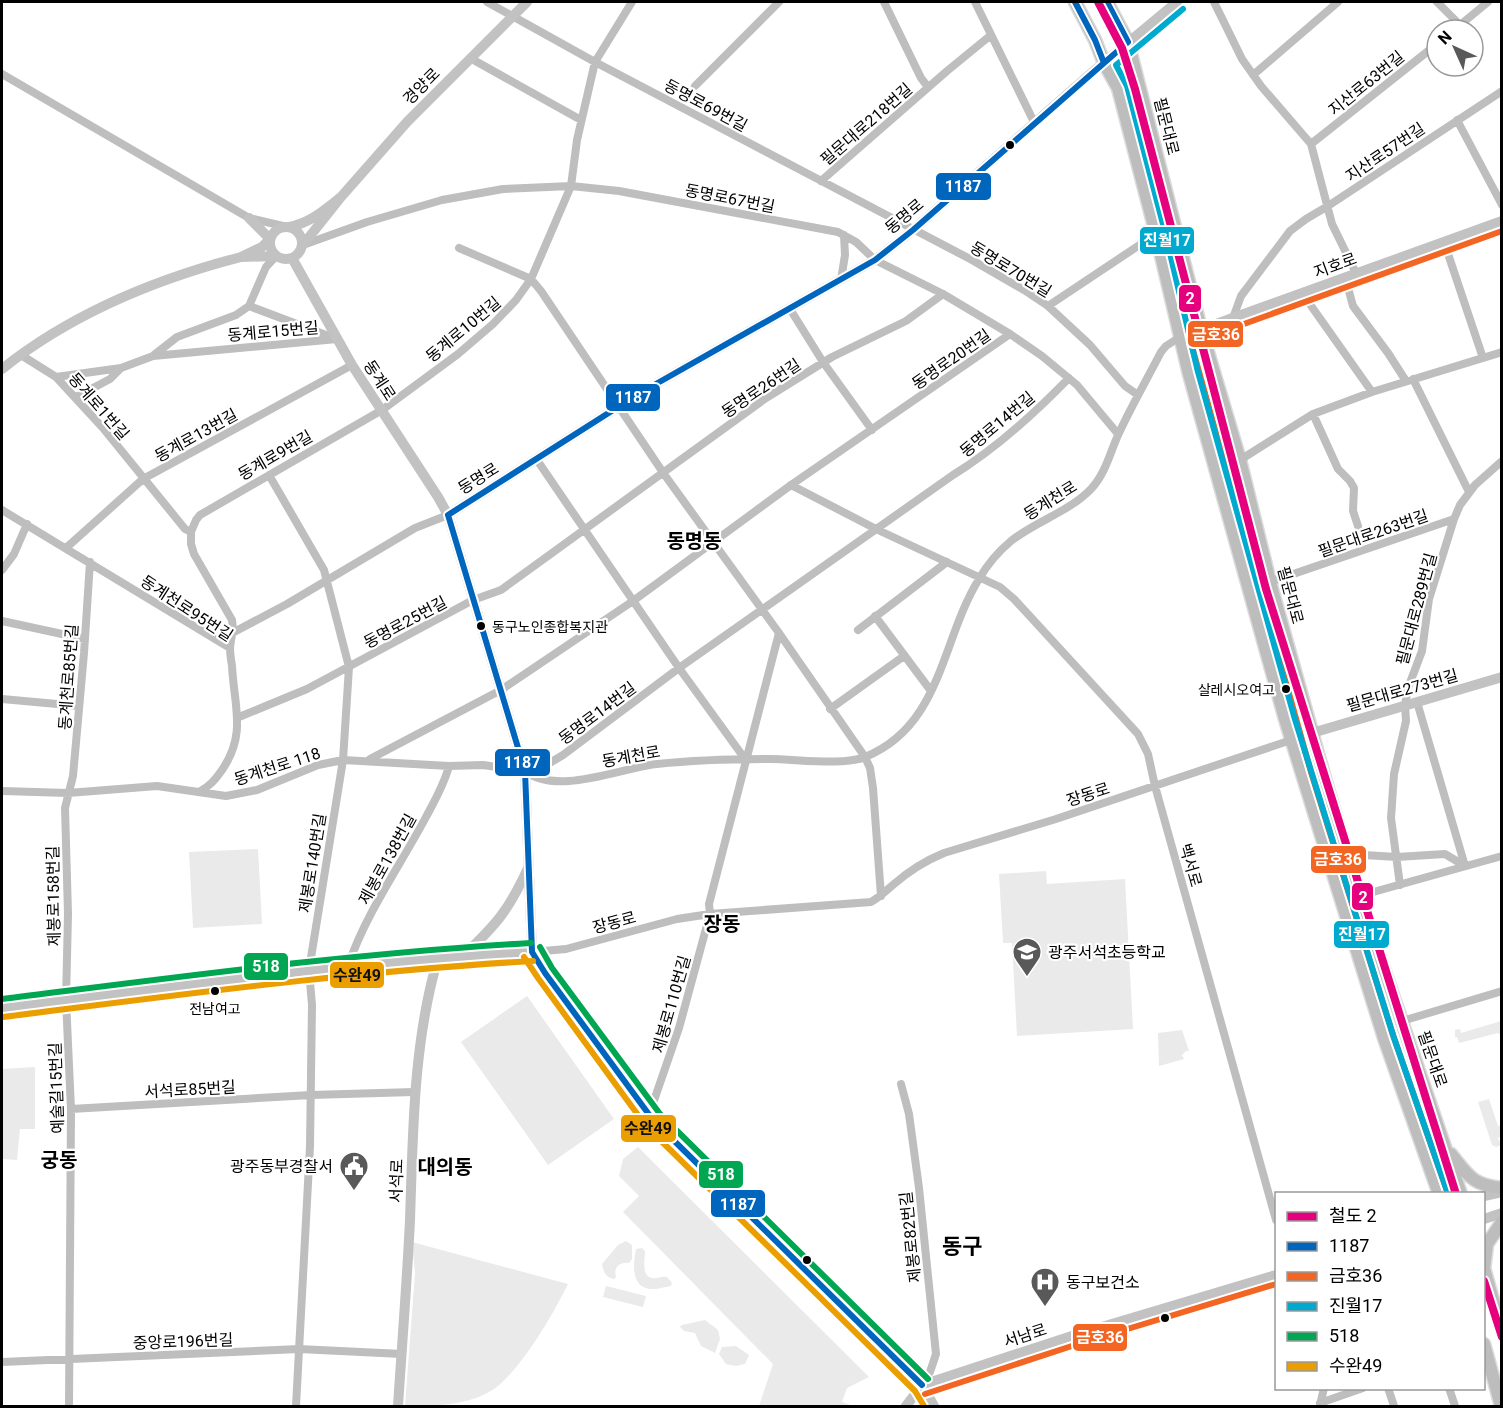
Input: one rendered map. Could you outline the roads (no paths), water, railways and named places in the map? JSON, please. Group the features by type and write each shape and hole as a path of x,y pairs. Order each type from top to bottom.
{"main road":[{"path":"1075,2 1118,88 1180,337 1293,739 1384,1038 1438,1192"},
{"name":"필문대로","path":"1107,2 1128,42 1202,329 1240,460 1270,582 1359,896 1460,1192"},
{"path":"1445,1146 1471,1179 1480,1185 1502,1190"},
{"path":"1485,1261 1487,1244 1502,1222"},
{"path":"1485,1272 1502,1332"},
{"path":"1485,1348 1501,1407"}],"street":[{"name":"동명로69번길","path":"487,2 595,62 913,230"},
{"name":"경양로","path":"292,258 399,130 527,2"},
{"path":"570,186 581,120 595,62 632,2"},
{"path":"695,86 779,2"},
{"name":"필문대로218번길","path":"884,2 921,78 928,87"},
{"path":"975,2 1034,122"},
{"name":"동명로","path":"532,952 525,771 448,515 693,362 875,260 913,230 1034,122 1177,2"},
{"path":"1214,2 1242,60 1311,144 1332,224 1351,275 1353,306 1410,380 1469,492"},
{"path":"1253,75 1338,2"},
{"path":"1437,2 1449,18"},
{"path":"1469,18 1488,2"},
{"name":"필문대로218번길","path":"821,181 991,35"},
{"name":"지산로63번길","path":"1311,144 1425,54"},
{"path":"470,58 581,120"},
{"path":"2,74 249,219 270,239 270,249 276,256 285,260 292,258"},
{"name":"지산로57번길","path":"1233,318 1241,296 1290,231 1502,91"},
{"path":"1457,120 1502,205"},
{"name":"동명로67번길","path":"302,246 367,222 442,200 503,189 570,186 619,191 844,235 856,242 875,260"},
{"name":"동계로10번길","path":"382,410 458,354 493,324 516,300 531,279 559,218 570,186"},
{"name":"경양로","path":"241,258 262,247 274,231 306,223 341,197"},
{"path":"249,219 288,227 300,236 302,246"},
{"name":"지호로","path":"1180,337 1502,221"},
{"name":"동명로70번길","path":"913,230 981,265 1048,306 1090,345 1125,386 1138,395"},
{"path":"1048,306 1156,234"},
{"path":"841,280 845,255 844,235"},
{"path":"1444,242 1483,358"},
{"path":"459,248 531,279 541,291 618,408 865,757 870,768 873,788 881,896"},
{"path":"2,369 87,314 135,292 195,270 241,258 276,256"},
{"path":"249,306 266,267 276,256"},
{"name":"동계로","path":"292,258 352,365 448,515"},
{"path":"872,430 823,362 906,321 943,294 875,260"},
{"path":"1302,293 1372,392"},
{"name":"동명로20번길","path":"501,690 633,601 791,485 1010,334 943,294"},
{"name":"동계로15번길","path":"153,356 177,337 236,315 249,306 337,339"},
{"name":"동명로26번길","path":"473,600 501,590 766,398 823,362 790,309"},
{"path":"1010,334 1069,378 1118,434"},
{"name":"동계천로","path":"525,771 537,778 554,781 659,764 745,759 850,761 879,750 898,737 922,711 961,614 980,577 1012,540 1074,504 1102,476 1118,434 1161,352 1180,337"},
{"name":"동계로15번길","path":"76,397 110,379 121,368 153,356 337,339"},
{"path":"1240,460 1313,414 1372,392 1502,352"},
{"name":"동계로1번길","path":"21,355 56,377 76,397 185,529 191,532"},
{"name":"동계로13번길","path":"66,548 143,479 352,365"},
{"path":"56,377 121,368"},
{"name":"동명로14번길","path":"525,771 551,763 762,609 993,449 1069,378"},
{"name":"동계로9번길","path":"191,532 200,515 382,410"},
{"path":"1313,414 1338,469 1354,488 1353,511 1358,526"},
{"path":"537,460 745,759"},
{"name":"필문대로263번길","path":"1270,582 1454,519 1469,492 1502,461"},
{"path":"269,475 327,579"},
{"path":"791,485 878,530 980,577"},
{"name":"동계천로95번길","path":"2,510 230,648 238,717 236,742 230,758 211,785 199,792"},
{"path":"234,632 415,528 448,515"},
{"name":"필문대로289번길","path":"1400,885 1392,818 1394,774 1406,721 1405,705 1408,688 1422,651 1430,599 1454,519"},
{"path":"2,570 14,554 27,524"},
{"path":"191,532 194,554 227,609 234,632 230,648"},
{"name":"동계천로85번길","path":"68,793 73,776 90,562"},
{"path":"858,630 947,562"},
{"name":"백서로","path":"980,577 1014,599 1138,734 1148,754 1275,1216"},
{"name":"동명로25번길","path":"327,579 349,667 343,760"},
{"name":"동명로25번길","path":"238,717 307,689 473,600"},
{"path":"875,616 931,691"},
{"path":"2,621 85,639"},
{"path":"745,759 752,741 779,633"},
{"path":"830,709 904,656"},
{"name":"필문대로273번길","path":"1312,733 1502,676"},
{"path":"368,760 501,690"},
{"path":"2,699 79,706"},
{"path":"1417,702 1465,866"},
{"name":"장동로","path":"532,952 566,948 677,919 711,914 871,902 930,859 944,853 1312,733"},
{"name":"제봉로110번길","path":"649,1116 679,1028 711,914 709,904 745,759"},
{"name":"동계천로 118","path":"2,791 68,793 157,786 226,796 248,793 318,765 343,760 449,766 483,765 525,771"},
{"name":"제봉로140번길","path":"309,970 343,760"},
{"name":"제봉로138번길","path":"348,966 360,936 421,826 445,780 449,766"},
{"name":"제봉로158번길","path":"66,1000 68,914 65,808 68,793"},
{"path":"1347,854 1397,857 1446,854 1465,866"},
{"path":"1359,896 1502,856"},
{"path":"462,956 501,918 516,896 529,865"},
{"path":"2,1008 309,970 532,952 544,973 649,1116 922,1385 934,1407"},
{"name":"서석로","path":"398,1407 408,1255 414,1092 428,1000 438,958"},
{"path":"296,1407 311,1095 312,1005 309,970"},
{"path":"1402,1021 1502,991"},
{"name":"예술길15번길","path":"66,1000 71,1212 68,1359"},
{"name":"제봉로82번길","path":"901,1084 909,1114 919,1188 936,1353 930,1372 922,1385"},
{"name":"서석로85번길","path":"70,1109 311,1095 414,1092"},
{"path":"1485,1196 1502,1190"},
{"path":"1485,1219 1502,1213"},
{"name":"서남로","path":"922,1385 1075,1335 1275,1275"},
{"name":"중앙로196번길","path":"2,1362 299,1349 402,1354"},
{"path":"68,1359 69,1407"},
{"path":"906,1407 922,1385"},
{"path":"1320,1405 1324,1390"},
{"path":"1320,1405 1360,1390"},
{"path":"1388,1390 1394,1407"},
{"path":"1449,1390 1455,1407"}],"rail line":[{"name":"2","path":"1098,2 1122,48 1135,89 1266,589 1455,1192"},
{"name":"2","path":"1485,1284 1502,1337"}],"place":[{"name":"동구노인종합복지관","path":"481,626"},
{"name":"살레시오여고","path":"1286,689"},
{"name":"광주서석초등학교","path":"1027,978"},
{"name":"전남여고","path":"215,991"},
{"name":"광주동부경찰서","path":"354,1192"},
{"name":"동구보건소","path":"1045,1308"}],"district":[{"name":"동명동","path":"694,541"},
{"name":"장동","path":"722,924"},
{"name":"궁동","path":"59,1160"},
{"name":"대의동","path":"445,1167"},
{"name":"동구","path":"962,1246"}]}
